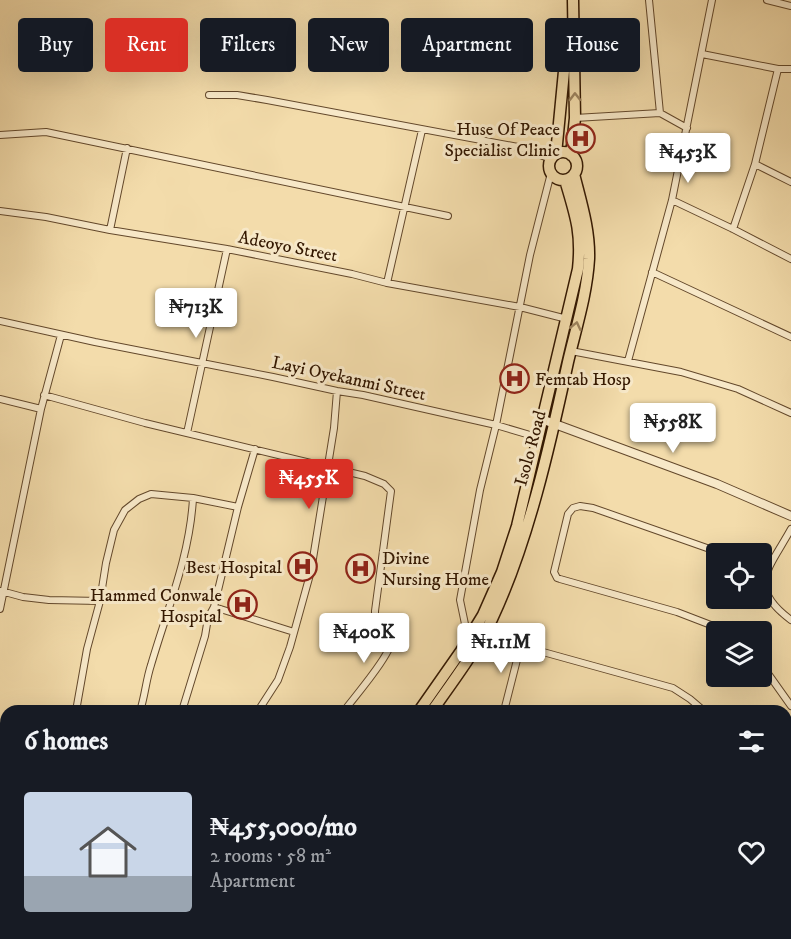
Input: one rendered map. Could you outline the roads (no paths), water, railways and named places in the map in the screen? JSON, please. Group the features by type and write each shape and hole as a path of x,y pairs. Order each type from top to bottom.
{"main road":[{"path":"568,0 568,35 554,157 549,166 551,173 557,178 569,177 577,166 572,155 576,118 573,0"},
{"path":"554,157 564,152 572,155"},
{"name":"Isolo Road","path":"549,421 578,269 580,247 579,225 569,177"},
{"name":"Isolo Road","path":"423,705 471,636 488,607 517,526 571,351 589,258 586,221 569,177"},
{"name":"Isolo Road","path":"436,705 478,642 500,600 516,557 543,440"}],"street":[{"path":"649,0 660,113"},
{"path":"628,361 672,200 712,0"},
{"path":"767,0 791,6"},
{"path":"702,54 778,69 791,69"},
{"path":"733,229 755,164 778,69"},
{"path":"209,95 237,95 518,147 554,157"},
{"path":"576,118 660,113 687,128"},
{"path":"387,283 422,130"},
{"path":"0,135 40,131 448,216"},
{"path":"110,230 127,148"},
{"path":"755,164 791,182"},
{"path":"471,636 465,624 460,600 480,490 530,255 551,173"},
{"path":"672,200 791,259"},
{"name":"Adeoyo Street","path":"0,212 46,217 227,249 387,283 520,307 568,319"},
{"path":"187,433 227,249"},
{"path":"652,272 791,337"},
{"name":"Layi Oyekanmi Street","path":"0,321 363,395 495,425 543,440"},
{"path":"0,609 44,394 61,334"},
{"path":"571,351 681,372 738,389 791,413"},
{"path":"262,705 278,680 311,571 337,391"},
{"path":"44,394 187,433 365,476 384,483 391,491 375,617 393,634 394,641 348,705"},
{"path":"0,399 41,409"},
{"path":"549,421 717,484 791,516"},
{"path":"184,705 205,636 208,618 214,607 238,507 255,449"},
{"path":"78,705 87,649 100,601 106,563 114,530 125,510 139,499 151,494 193,498 238,507"},
{"path":"141,705 150,668 180,573 192,518 193,498"},
{"path":"706,548 604,512 580,506 573,508 568,514 554,572 557,578 677,612 706,623"},
{"path":"772,559 791,529"},
{"path":"2,591 49,600 100,601"},
{"path":"772,604 791,620"},
{"path":"214,607 294,632"},
{"path":"506,705 519,652 525,647 673,688 697,705"},
{"path":"772,678 790,705"}],"place":[{"name":"Huse Of Peace Specialist Clinic","path":"581,139"},
{"name":"Femtab Hosp","path":"514,379"},
{"name":"Best Hospital","path":"303,567"},
{"name":"Divine Nursing Home","path":"361,568"},
{"name":"Hammed Conwale Hospital","path":"243,605"}]}
